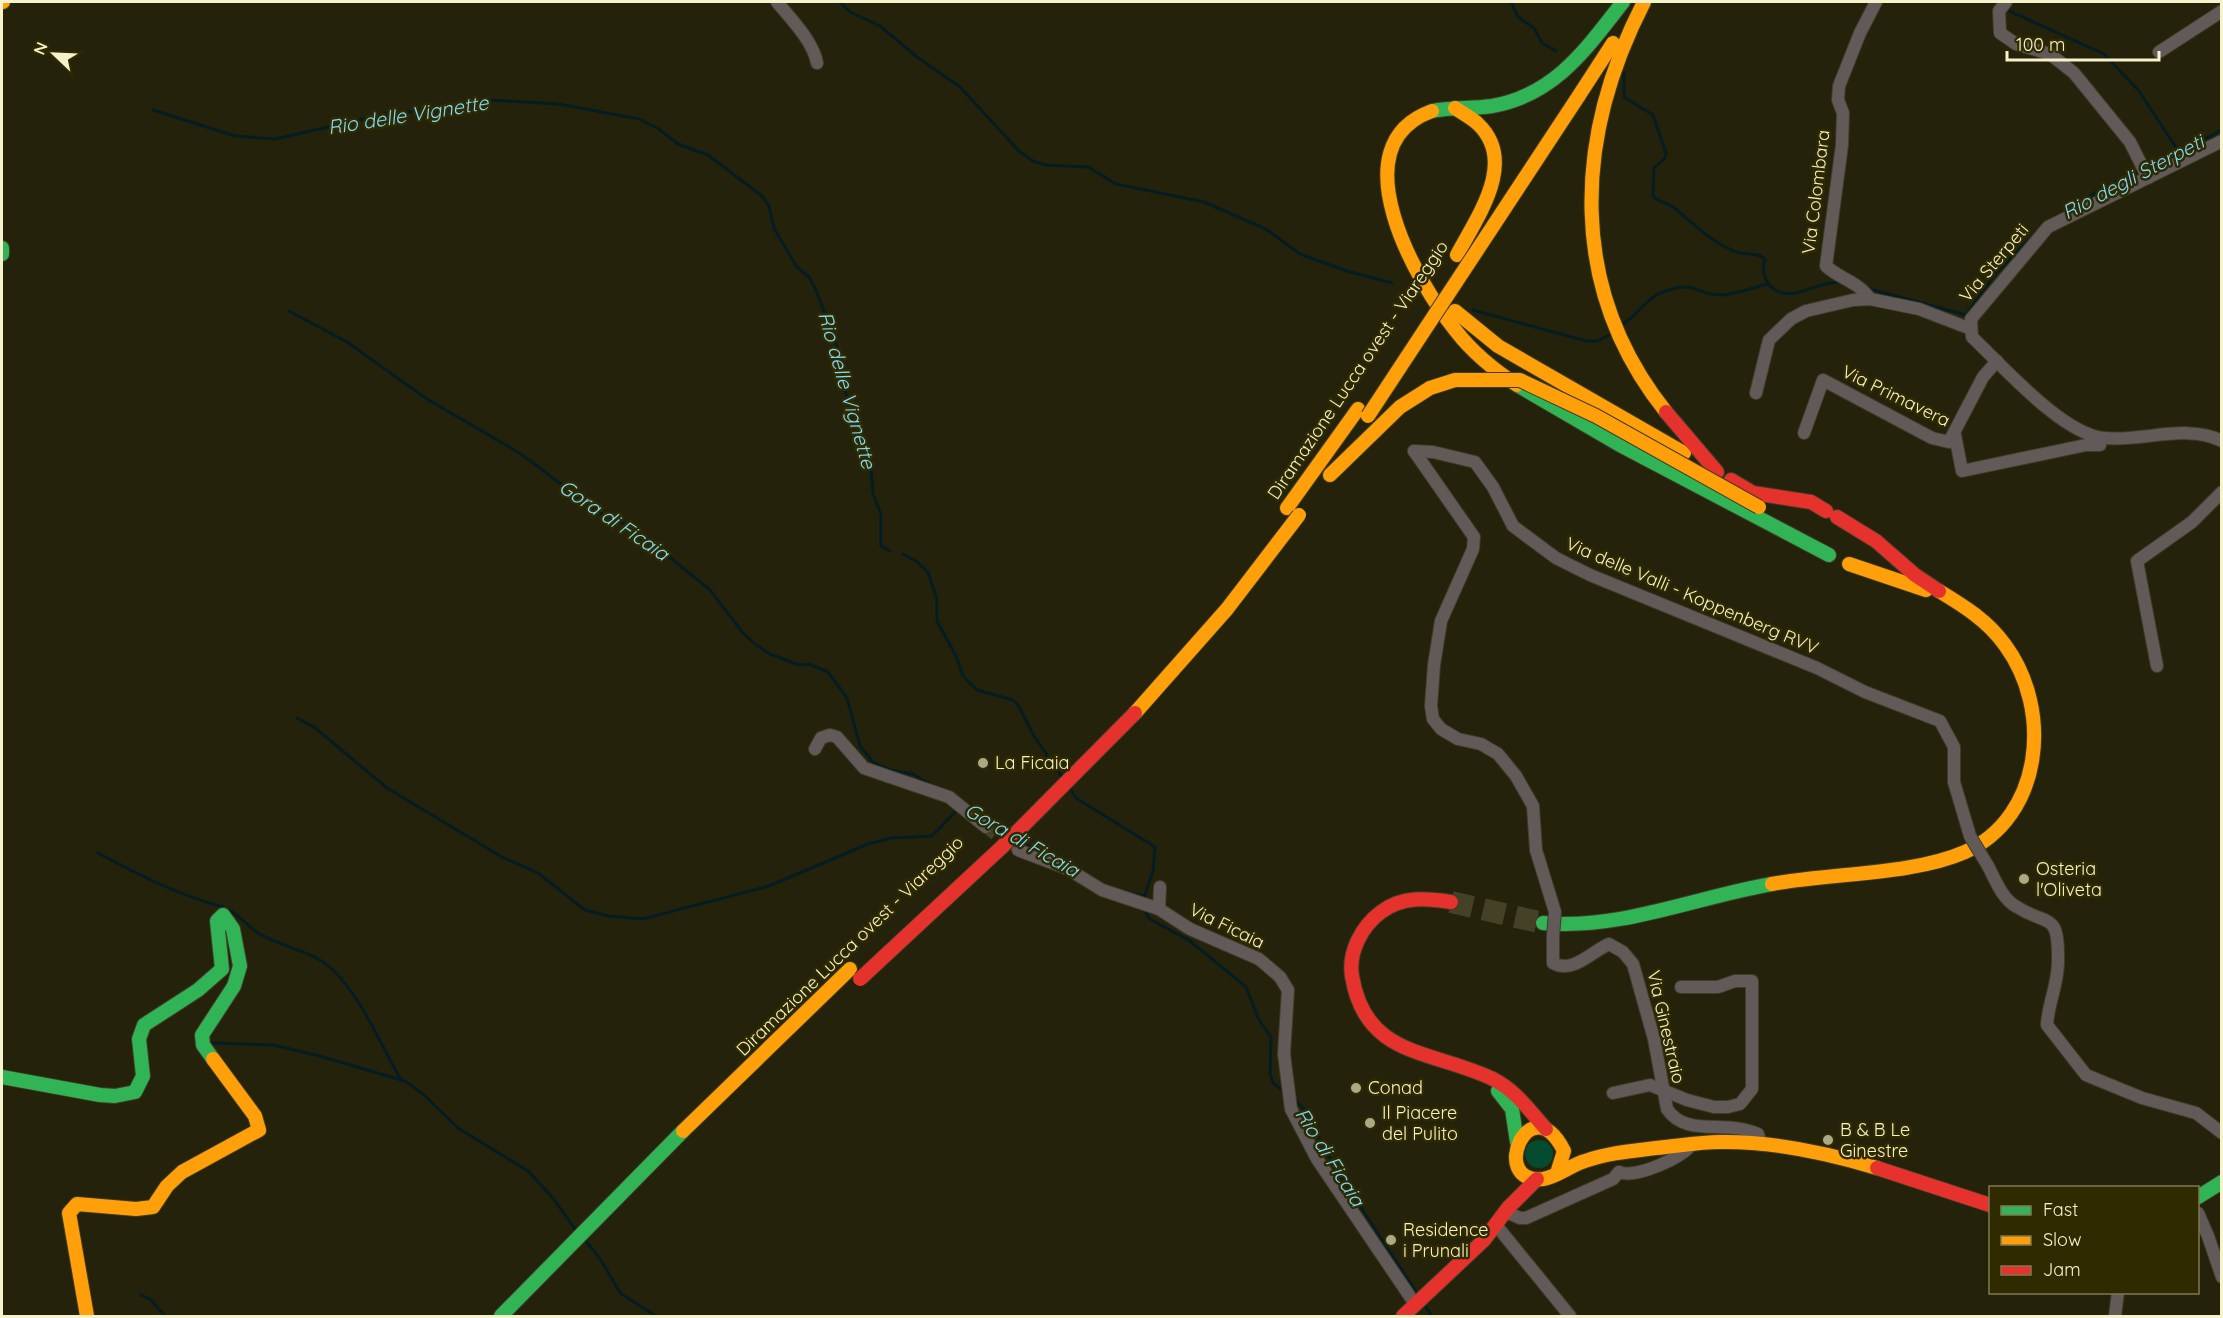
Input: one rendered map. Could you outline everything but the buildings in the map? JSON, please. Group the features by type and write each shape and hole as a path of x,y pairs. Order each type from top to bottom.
{"main road":[{"name":"Diramazione Lucca ovest - Viareggio","path":"855,974 1034,815 1113,735 1227,609 1363,413 1572,94 1624,2"},
{"path":"1624,2 1572,65 1547,86 1492,106 1431,110 1412,122 1396,143 1388,172 1390,202 1399,235 1422,283 1450,324 1483,360 1539,399 1607,438 1755,517 1775,524 1829,555"},
{"name":"Diramazione Lucca ovest - Viareggio","path":"1320,489 1457,255 1572,94 1642,2"},
{"path":"1642,2 1608,87 1593,155 1592,239 1600,284 1611,319 1641,379 1676,426 1717,472"},
{"path":"1454,107 1481,125 1491,140 1497,162 1491,191 1457,255"},
{"path":"1413,262 1462,318 1498,346 1753,493 1811,502 1876,542 1919,579 1980,618 2004,644 2025,679 2034,713 2034,752 2020,803 2006,823 1983,844 1959,856 1936,862 1756,886 1604,922 1561,926 1543,923"},
{"path":"1330,475 1401,407 1430,388 1455,380 1520,380 1586,411 1759,507 1775,524"},
{"name":"Diramazione Lucca ovest - Viareggio","path":"1135,692 1297,510"},
{"path":"1849,564 1948,597"},
{"path":"1029,800 1103,725"},
{"name":"Diramazione Lucca ovest - Viareggio","path":"986,841 1003,825"},
{"name":"Diramazione Lucca ovest - Viareggio","path":"501,1317 855,974 960,866"},
{"path":"1451,902 1408,898 1376,916 1361,934 1353,955 1352,983 1364,1016 1390,1040 1478,1074 1505,1087 1526,1105 1546,1129 1561,1140 1607,1154"},
{"path":"2,1077 104,1095 129,1095 136,1092 142,1080 138,1035 153,1016 197,991 222,969 217,921 223,915 231,921 242,968 237,981 202,1035 203,1046 255,1116 259,1130 242,1142 192,1166 171,1181 153,1207 136,1209 77,1204 69,1213 87,1317"},
{"path":"1478,1074 1498,1091 1512,1109 1517,1142 1514,1155 1516,1163 1523,1173 1537,1179 1548,1177 1558,1170 1607,1154 1731,1142 1761,1145 1891,1170 1989,1205"},
{"path":"1517,1142 1529,1130 1546,1129"},
{"path":"1558,1170 1564,1155 1561,1140"},
{"name":"Diramazione Lucca ovest - Viareggio","path":"615,1221 674,1148"},
{"path":"1507,1210 1516,1163"},
{"path":"1403,1317 1484,1240 1507,1210 1537,1179"},
{"path":"2199,1196 2222,1182"}],"street":[{"path":"777,2 796,25 817,63"},
{"name":"Via Colombara","path":"1870,299 1856,284 1836,275 1826,266 1842,145 1843,113 1838,100 1839,87 1860,33 1876,2"},
{"path":"2002,6 2000,33 2016,44 2050,54 2073,73 2130,142 2145,172"},
{"path":"2159,52 2222,11"},
{"name":"Via Sterpeti","path":"2222,141 2145,172 2048,228 1971,319 1972,337 2058,418 2079,430 2103,438 2147,438 2198,432 2222,441"},
{"path":"1756,393 1764,352 1777,331 1806,311 1852,300 1870,299 1919,309 1971,329"},
{"name":"Via Primavera","path":"1804,433 1823,381 1932,438 1944,443 1952,441 1983,377 1997,361"},
{"path":"1955,435 1962,471 2086,445 2100,445"},
{"name":"Via delle Valli - Koppenberg RVV","path":"1553,936 1555,912 1536,850 1533,806 1516,776 1498,754 1481,744 1458,739 1441,729 1432,719 1434,665 1441,621 1473,549 1474,537 1414,451 1433,452 1475,462 1493,487 1513,526 1556,558 1590,575 1817,668 1889,702 1940,721 1954,747 1954,782 1970,836 2006,898 2016,907 2050,920 2055,927 2058,962 2055,990 2048,1006 2047,1026 2086,1075 2142,1098 2196,1113 2222,1133"},
{"path":"2157,666 2137,561 2192,522 2222,492"},
{"path":"815,749 821,738 830,735 837,737 864,768 949,797 986,826"},
{"name":"Via Ficaia","path":"1018,850 1068,869 1102,890 1148,905 1190,929 1259,959 1280,976 1288,990 1284,1054 1291,1109 1317,1159 1415,1304"},
{"path":"1148,905 1160,887"},
{"name":"Via Ginestraio","path":"1553,936 1552,963 1560,968 1576,964 1609,944 1623,952 1633,964 1654,1039 1667,1109 1672,1118 1688,1126 1742,1126 1758,1134 1761,1145"},
{"path":"1613,1092 1650,1084 1687,1100 1714,1107 1740,1104 1752,1089 1752,981 1735,981 1718,987 1681,987"},
{"path":"1607,1154 1619,1172 1626,1175 1645,1170 1686,1152 1692,1144"},
{"path":"1507,1210 1520,1218 1534,1215 1613,1179 1619,1172"},
{"path":"2199,1216 2222,1277"},
{"path":"1496,1225 1570,1317"},
{"path":"2115,1317 2118,1294"}],"green space":[{"path":"1539,1140 1549,1144 1553,1154 1549,1164 1539,1168 1529,1164 1525,1154 1529,1144"}],"waterway":[{"name":"Rio degli Sterpeti","path":"840,2 850,12 880,26 917,57 960,87 1019,151 1033,161 1046,165 1088,167 1116,184 1204,202 1266,229 1300,254 1347,271 1392,283"},
{"path":"1511,2 1518,17 1534,28 1542,43 1556,51"},
{"path":"2005,9 2104,54 2139,91 2179,152"},
{"path":"1624,73 1624,97 1653,115 1666,153 1665,158 1654,168 1653,196 1655,198 1673,207 1726,247 1765,259 1766,280 1780,292 1795,293 1828,283 1840,282"},
{"name":"Rio delle Vignette","path":"153,110 235,136 275,139 385,114 454,108 490,100 559,104 639,119 659,129 678,144 708,155 762,196 769,206 774,228 797,267 810,278 817,293 835,339 852,423 862,452 871,467 873,494 881,514 881,546 890,551"},
{"name":"Rio degli Sterpeti","path":"2146,169 2222,130"},
{"name":"Rio degli Sterpeti","path":"2064,213 2104,187 2140,171"},
{"name":"Rio degli Sterpeti","path":"1867,288 1966,315 1995,274 2037,232"},
{"name":"Rio degli Sterpeti","path":"1624,323 1651,299 1674,288 1690,288 1722,295 1767,284"},
{"name":"Rio degli Sterpeti","path":"1473,310 1586,341 1597,341 1609,335"},
{"name":"Gora di Ficaia","path":"289,311 347,342 427,399 521,454 598,512 629,526 645,537 710,590 743,633 755,644 770,654 799,665 809,664 828,672 847,698 860,746 874,763 890,770 913,774 931,785"},
{"name":"Rio delle Vignette","path":"903,554 916,561 928,572 937,600 937,621 956,656 963,676 977,690 1013,700 1018,705 1034,736 1062,777"},
{"path":"297,718 314,727 387,788 502,857 538,873 585,910 608,916 643,919 769,886 868,844 892,838 932,836 955,812"},
{"name":"Rio delle Vignette","path":"1071,790 1076,798 1155,847 1153,871 1144,898"},
{"name":"Gora di Ficaia","path":"987,821 1004,833"},
{"name":"Gora di Ficaia","path":"1020,842 1058,859"},
{"path":"98,853 174,890 223,907"},
{"name":"Gora di Ficaia","path":"1125,892 1144,896"},
{"name":"Rio di Ficaia","path":"1142,907 1150,919 1190,941 1246,987 1259,1020 1271,1037 1270,1074 1273,1083 1285,1092"},
{"path":"229,910 258,933 315,957 332,969 361,1007 400,1078"},
{"path":"211,1043 273,1045 405,1081 424,1095 458,1128 528,1171 553,1198 575,1229"},
{"name":"Rio di Ficaia","path":"1295,1100 1303,1108 1335,1168 1417,1293"},
{"path":"586,1241 601,1260 620,1293 656,1316"},
{"path":"141,1295 150,1299 165,1316"},
{"name":"Rio di Ficaia","path":"1425,1306 1432,1316"}],"tunnel":[{"path":"986,827 1009,846"},
{"path":"1451,902 1543,923"}],"traffic: fast":[{"path":"1432,111 1492,106 1534,92 1551,81 1582,53 1623,2"},
{"path":"2,248 2,254"},
{"path":"1517,385 1620,445 1829,555"},
{"path":"1543,923 1601,922 1772,884"},
{"path":"2,1077 100,1095 115,1096 135,1092 143,1076 139,1039 144,1025 198,990 222,969 217,921 223,915 233,929 240,966 234,986 202,1035 203,1045 213,1059"},
{"path":"1498,1091 1512,1109 1517,1142"},
{"path":"501,1316 683,1131"},
{"path":"2199,1196 2222,1182"}],"traffic: slow":[{"path":"1644,2 1621,54 1604,106 1594,159 1592,212 1597,264 1611,315 1634,364 1666,412"},
{"path":"1578,97 1613,43"},
{"path":"1368,416 1578,97"},
{"path":"1455,108 1478,124 1489,139 1494,155 1494,172 1490,190 1457,255"},
{"path":"1432,111 1404,128 1390,153 1388,183 1394,216 1406,249 1422,281 1440,309 1477,354 1517,385"},
{"path":"1455,311 1498,346 1684,453"},
{"path":"1430,388 1455,380 1520,380 1596,416 1759,507"},
{"path":"1330,475 1400,407 1430,388"},
{"path":"1287,508 1358,409"},
{"path":"1135,713 1227,609 1299,515"},
{"path":"1849,564 1926,590"},
{"path":"1772,884 1896,869 1944,860 1965,852 1991,836 2011,814 2025,788 2032,760 2034,730 2030,700 2020,671 1998,636 1975,615 1939,591"},
{"path":"683,1131 850,969"},
{"path":"87,1316 69,1213 77,1204 136,1209 153,1207 167,1186 182,1172 259,1130 255,1116 213,1059"},
{"path":"1558,1170 1564,1151 1551,1133 1538,1128 1528,1132 1520,1142 1516,1155 1518,1168 1526,1177 1543,1179 1602,1156 1712,1142 1780,1146 1839,1157 1877,1168"}],"traffic: jam":[{"path":"1666,412 1717,472"},
{"path":"1731,480 1753,493 1811,502 1826,511"},
{"path":"1837,517 1876,541 1915,575 1939,591"},
{"path":"860,979 1003,846 1135,713"},
{"path":"1451,902 1423,899 1406,901 1389,907 1374,918 1362,932 1352,958 1352,976 1359,1003 1371,1023 1387,1037 1425,1055 1493,1079 1522,1101 1546,1129"},
{"path":"1877,1168 1989,1205"},
{"path":"1403,1316 1484,1240 1508,1208 1537,1179"}],"place":[{"name":"La Ficaia","path":"983,763"},
{"name":"Osteria l'Oliveta","path":"2024,879"},
{"name":"Conad","path":"1356,1088"},
{"name":"Il Piacere del Pulito","path":"1370,1123"},
{"name":"B & B Le Ginestre","path":"1828,1140"},
{"name":"Residence i Prunali","path":"1391,1240"}]}
